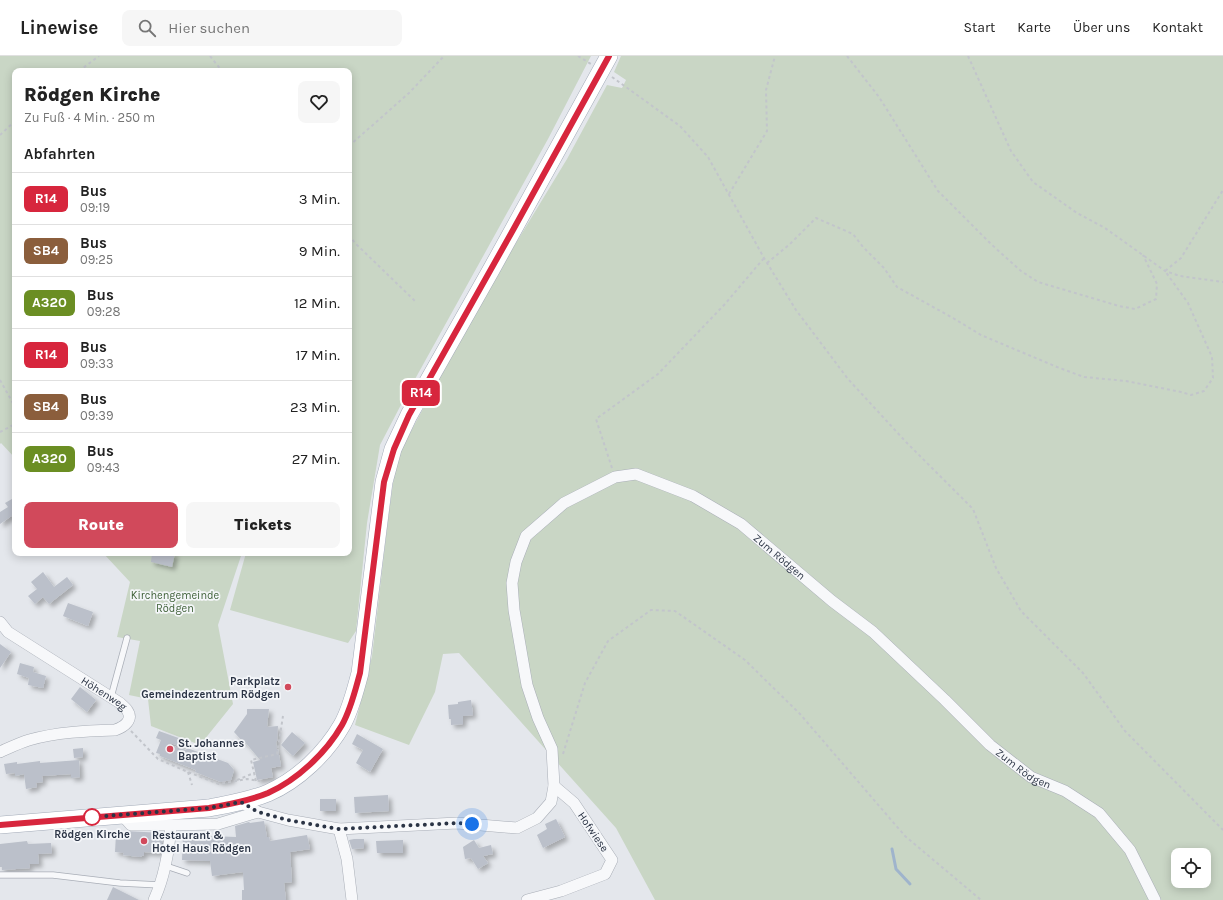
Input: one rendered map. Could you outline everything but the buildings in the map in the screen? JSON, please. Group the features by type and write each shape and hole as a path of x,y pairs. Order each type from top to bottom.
{"main road":[{"path":"0,825 209,808 241,802 273,790 308,767 332,740 345,718 351,704 360,673 384,482 394,449 409,415 605,63"}],"street":[{"name":"Zum Rödgen","path":"554,786 552,749 538,718 527,685 513,596 512,583 516,562 526,536 564,503 615,477 636,474 692,496 741,524 832,601 873,632 924,679 990,745 1031,777 1065,791 1099,813 1130,850 1155,900"},
{"name":"Höhenweg","path":"0,622 8,632 111,697 128,710 129,719 126,725 115,730 65,733 28,740 0,752"},
{"path":"241,802 258,812 288,820 339,829 457,823 517,828 537,818 551,802 554,786"},
{"name":"Hofwiese","path":"527,900 561,891 605,874 612,860 574,803 554,786"},
{"path":"122,815 131,825 171,826 218,824 258,812"},
{"path":"154,900 166,866 171,826"},
{"path":"339,829 347,859 352,900"}],"lane":[{"path":"111,697 127,638"},
{"path":"166,866 187,873"},
{"path":"0,875 53,875 120,883 160,885"}],"path":[{"path":"83,68 99,56"},
{"path":"210,56 220,68"},
{"path":"352,143 409,93 444,56"},
{"path":"729,194 767,131 766,90 775,56"},
{"path":"847,56 878,97 938,191 991,244 1021,271 1038,282 1119,306 1135,309 1156,299 1157,284 1143,255"},
{"path":"968,56 1011,151 1033,182 1077,213 1105,228 1165,271 1180,276 1223,282"},
{"path":"605,63 623,84 680,126 708,157 764,258 796,310 848,379 906,442 973,509 996,568 1021,611 1083,673 1125,731 1223,830"},
{"path":"0,135 12,124"},
{"path":"1165,271 1181,258 1223,190"},
{"path":"768,263 816,218 853,234 863,247 884,268 897,287 981,335 1084,378 1126,381 1191,395 1204,391 1213,378 1212,357 1188,303 1165,271"},
{"path":"352,238 414,301"},
{"path":"615,477 596,419 658,374 725,304 764,258"},
{"path":"0,380 12,402"},
{"path":"0,432 12,426"},
{"path":"563,756 585,683 608,640 651,610 675,610 745,660 800,714 905,836 981,900"},
{"path":"256,781 251,760 277,754 283,716"},
{"path":"126,725 158,759 219,784 248,779"},
{"path":"188,772 192,785"},
{"path":"233,782 254,773"}],"green space":[{"path":"0,56 591,56 548,139 380,445 367,523 356,631 348,643 230,610 245,556 352,556 352,68 12,68 12,455 1,443 0,444"},
{"path":"621,56 1223,56 1223,900 655,900 616,828 459,653 443,654 435,692 409,745 355,725 372,656 394,477 402,448 482,299 567,159 607,85 622,88 626,80 614,72"},
{"name":"Kirchengemeinde Rödgen","path":"106,556 241,556 218,625 233,704 200,745 151,726 148,699 129,695 140,641 117,637 130,582"}],"waterway":[{"path":"892,849 896,869 910,884"}],"bus line":[{"name":"R14","path":"0,825 209,808 241,802 268,793 294,777 308,767 332,740 342,725 351,704 360,673 384,482 394,449 409,415 609,56"}],"place":[{"name":"Parkplatz Gemeindezentrum Rödgen","path":"288,687"},
{"name":"St. Johannes Baptist","path":"170,749"},
{"name":"Rödgen Kirche","path":"92,817"},
{"name":"Restaurant & Hotel Haus Rödgen","path":"144,841"}],"route":[{"path":"92,817 209,808 241,802 258,812 288,820 339,829 457,823 472,824"}]}
